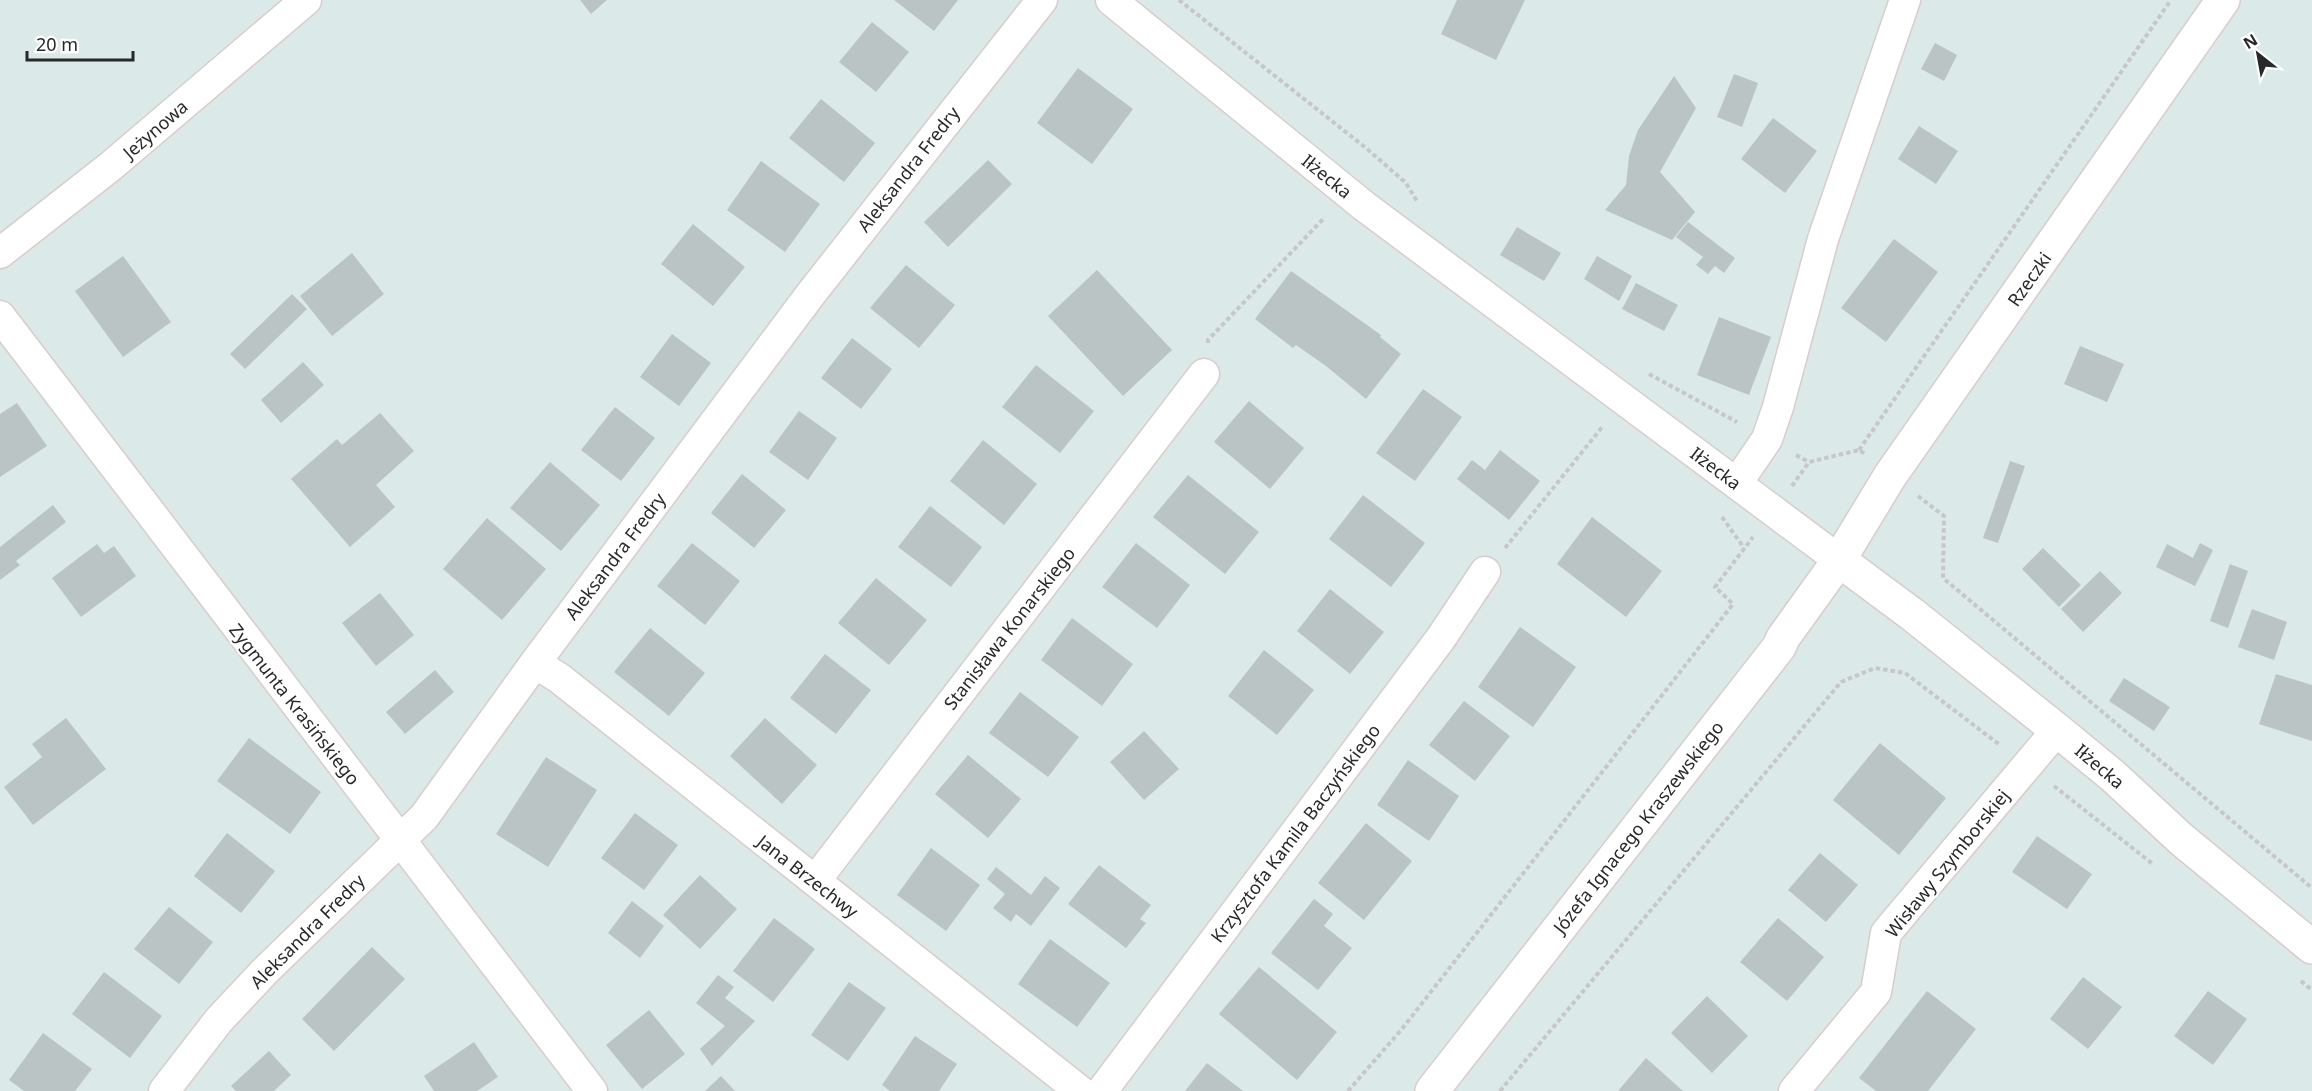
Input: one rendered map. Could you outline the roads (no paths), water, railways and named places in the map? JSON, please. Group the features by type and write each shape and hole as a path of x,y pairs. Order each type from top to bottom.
{"main road":[{"name":"Rzeczki","path":"1839,560 1890,476 2223,0"},
{"name":"Iłżecka","path":"1839,560 1913,615 2057,730 2113,776 2181,839 2312,947"},
{"name":"Józefa Ignacego Kraszewskiego","path":"1431,1091 1779,647 1783,638 1839,560"}],"street":[{"name":"Jeżynowa","path":"0,252 111,166 306,0"},
{"name":"Aleksandra Fredry","path":"164,1091 219,1020 265,971 424,817 535,663 810,294 1042,0"},
{"name":"Iłżecka","path":"1111,0 1364,206 1839,560"},
{"path":"1737,483 1767,438 1778,407 1823,239 1905,0"},
{"name":"Zygmunta Krasińskiego","path":"0,316 232,623 592,1091"},
{"name":"Stanisława Konarskiego","path":"815,881 1204,374"},
{"name":"Krzysztofa Kamila Baczyńskiego","path":"1102,1091 1441,638 1485,572"},
{"name":"Jana Brzechwy","path":"535,663 559,678 1080,1091"},
{"name":"Wisławy Szymborskiej","path":"1794,1091 1875,992 1886,933 2057,730"}]}
